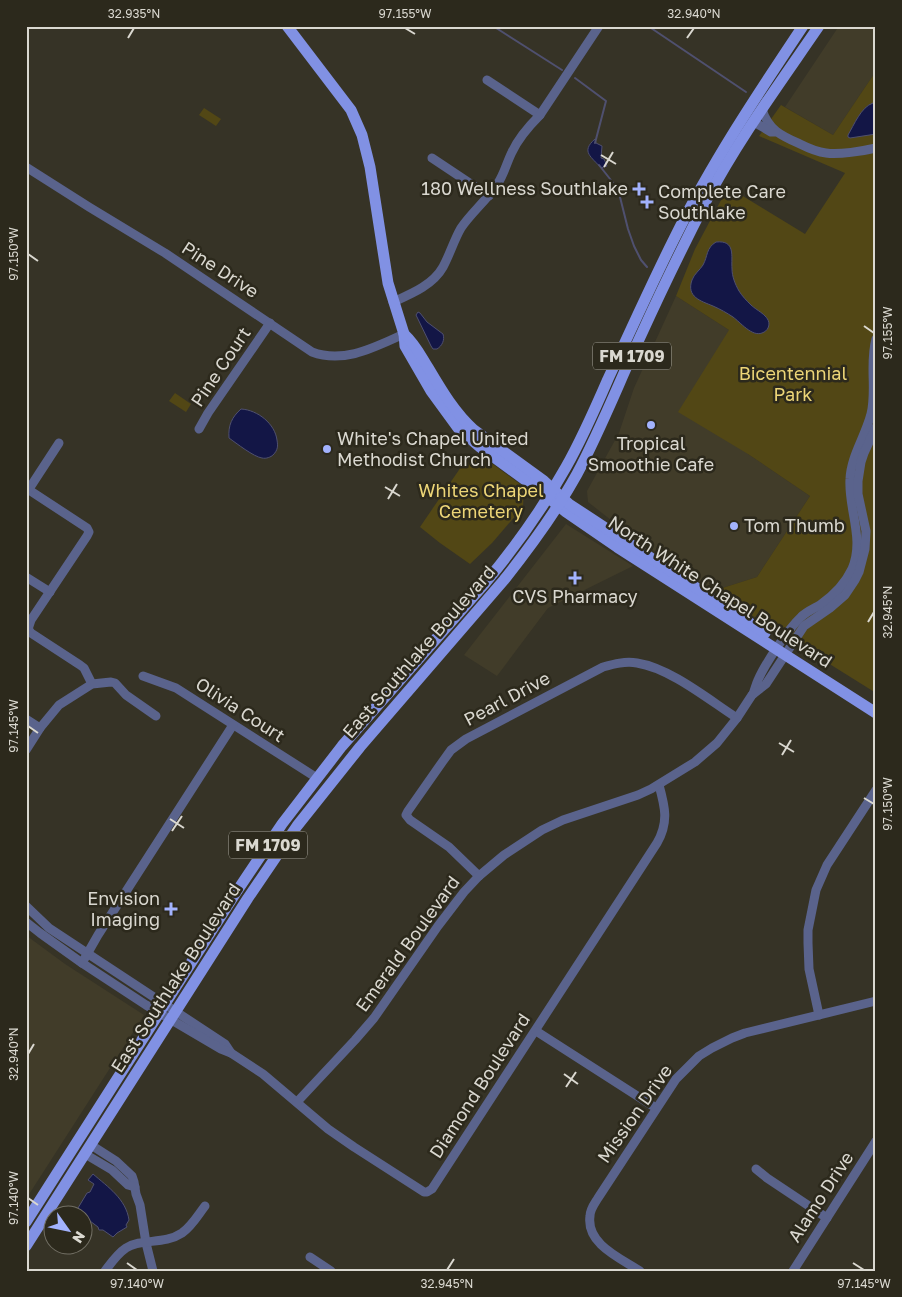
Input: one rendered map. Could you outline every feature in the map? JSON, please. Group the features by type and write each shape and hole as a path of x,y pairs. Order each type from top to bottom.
{"main road":[{"name":"North White Chapel Boulevard","path":"286,26 351,110 362,135 370,167 388,282 404,334 405,346 419,373 440,406 458,428 480,447 551,493 560,501 577,509 876,712"},
{"name":"FM 1709","path":"551,493 587,426 647,294 698,191 736,127 804,26"},
{"name":"FM 1709","path":"560,501 598,432 642,332 707,200 762,109 819,26"},
{"path":"754,122 755,109 774,70"},
{"path":"729,162 730,153 738,135 736,127"},
{"name":"East Southlake Boulevard","path":"26,1222 282,824 342,746 504,560 551,493"},
{"name":"East Southlake Boulevard","path":"26,1246 248,898 298,826 360,747 469,622 526,553 560,501"},
{"path":"459,613 469,622"},
{"name":"North White Chapel Boulevard","path":"782,649 876,705"},
{"path":"298,826 299,820 317,792 317,778"}],"street":[{"path":"393,302 427,284 442,269 460,230 469,217 489,196 499,181 520,138 540,115 599,26"},
{"path":"487,80 540,115"},
{"path":"762,109 766,120 777,133 808,148 827,154 876,148"},
{"path":"754,122 771,132 777,133"},
{"path":"432,158 489,196"},
{"name":"Pine Drive","path":"26,167 165,253 312,352 331,356 351,355 404,334"},
{"name":"Pine Court","path":"199,429 270,323"},
{"path":"859,566 857,536 850,496 850,478 853,459 870,416 874,398 873,357 876,339"},
{"path":"859,566 866,540 858,494 859,472 864,453 876,427"},
{"path":"59,442 28,489 87,528 89,532 31,620 28,629 31,633 84,668 92,684"},
{"name":"Emerald Boulevard","path":"297,1102 356,1040 374,1018 438,926 479,876 504,855 542,830 563,820 638,795 658,785 705,754 717,743 737,718 753,694 758,680 782,649 804,626 845,595 855,580 859,566"},
{"path":"26,577 50,592"},
{"name":"Pearl Drive","path":"479,876 449,847 410,820 406,814 451,750 466,739 603,667 623,662 645,665 667,674 737,718"},
{"name":"Olivia Court","path":"142,676 176,688 317,778"},
{"path":"26,750 40,728 59,705 92,684 115,683 126,695 156,716"},
{"path":"26,719 40,728"},
{"path":"82,963 233,725"},
{"name":"Diamond Boulevard","path":"162,1009 221,1049 231,1053 263,1074 328,1129 354,1147 424,1192 427,1192 432,1189 536,1031 662,834 665,819 664,804 658,785"},
{"path":"819,1014 809,969 808,943 808,930 816,890 827,866 876,790"},
{"path":"26,906 49,928 87,953 162,1009"},
{"path":"35,915 27,923 82,963 162,1009"},
{"name":"Mission Drive","path":"640,1271 601,1245 592,1233 589,1216 591,1210 676,1079 700,1056 712,1048 745,1033 876,1001"},
{"path":"536,1031 656,1108"},
{"name":"Alamo Drive","path":"793,1271 876,1141"},
{"path":"88,1150 128,1185 135,1187 153,1271"},
{"path":"756,1169 827,1218"},
{"path":"105,1271 117,1255 134,1244 163,1241 182,1233 205,1206"},
{"path":"310,1257 331,1271"}],"shaded area":[{"path":"839,26 876,26 876,71 833,135 785,107"},
{"path":"873,103 876,104 876,134 848,137 861,112"},
{"path":"595,139 596,143 602,146 601,158 604,159 607,166 601,168 588,151 588,147"},
{"path":"716,242 722,242 730,246 735,283 751,305 766,317 769,324 764,332 758,334 750,331 718,308 696,298 691,291 693,278 703,265 710,247"},
{"path":"676,296 729,330 748,454 810,496 757,577 713,591 625,531 588,502 587,491 619,433 634,388"},
{"path":"418,312 427,322 443,334 443,343 437,349 433,349 431,346 416,315"},
{"path":"241,409 259,415 273,429 276,434 277,446 272,456 268,458 259,457 245,450 229,438 231,422"},
{"path":"566,524 633,566 548,608 497,676 464,655"},
{"path":"26,936 65,964 144,1015 26,1199"},
{"path":"93,1174 116,1194 124,1206 129,1220 126,1225 127,1227 113,1237 103,1230 99,1230 92,1222 92,1204 80,1204 94,1184 88,1180"}],"green space":[{"name":"Bicentennial Park","path":"876,71 876,693 713,591 757,577 810,496 748,454 678,412 729,330 676,296 695,249 728,187 805,234 845,173 759,136 781,105 833,135"},
{"path":"204,108 221,119 216,126 199,115"},
{"path":"175,393 191,404 186,412 169,401"},
{"name":"Whites Chapel Cemetery","path":"483,457 524,487 523,507 492,543 470,564 420,527 463,464"}],"waterway":[{"path":"493,26 562,70"},
{"path":"648,26 746,92"},
{"path":"575,78 606,101 595,143"},
{"path":"599,165 618,189 634,246 647,267"}],"place":[{"name":"180 Wellness Southlake","path":"639,189"},
{"name":"Complete Care Southlake","path":"647,202"},
{"name":"Tropical Smoothie Cafe","path":"651,425"},
{"name":"White's Chapel United Methodist Church","path":"327,449"},
{"name":"Tom Thumb","path":"734,526"},
{"name":"CVS Pharmacy","path":"575,578"},
{"name":"Envision Imaging","path":"171,909"}]}
